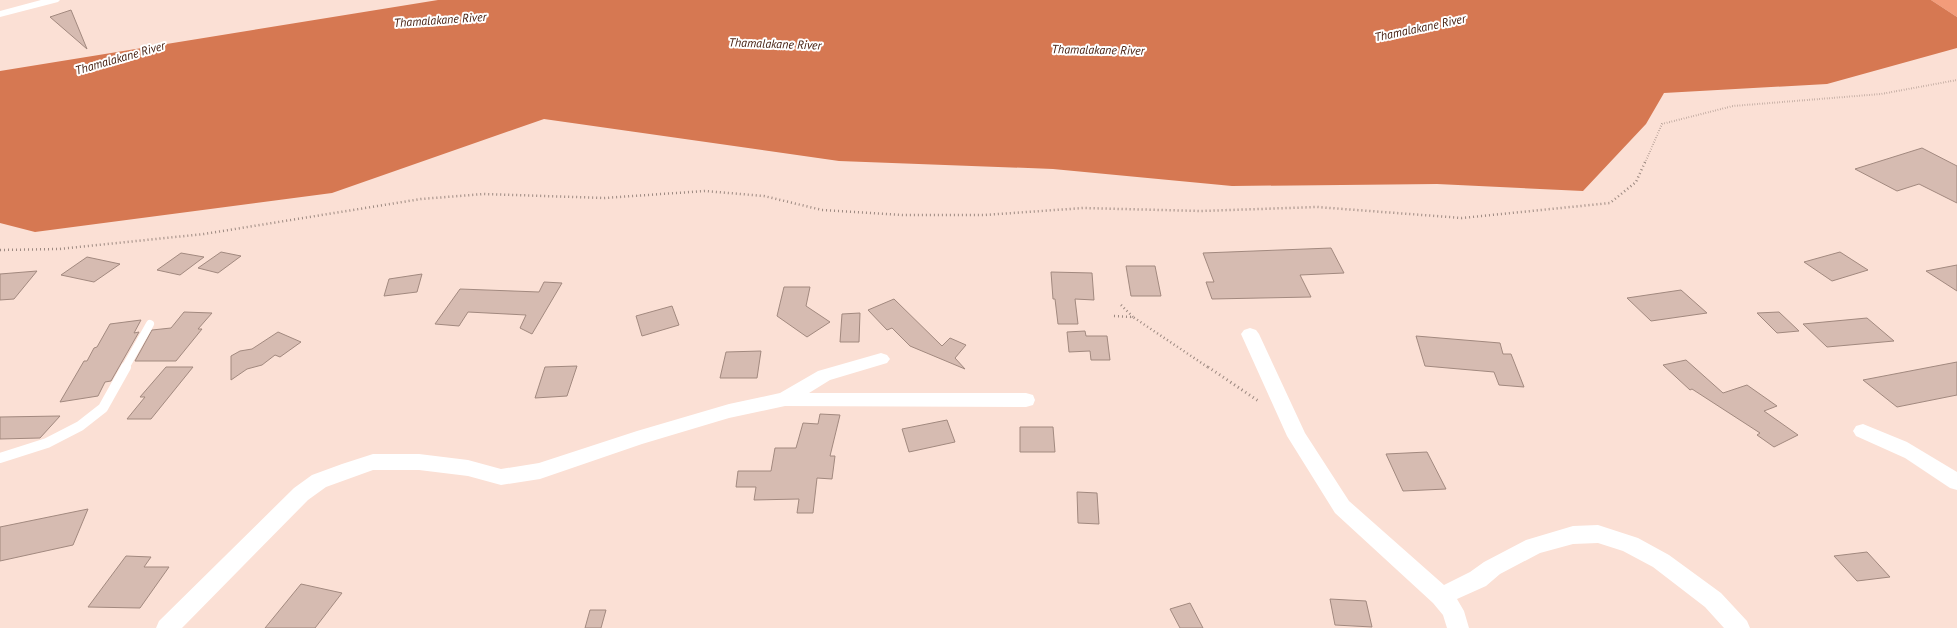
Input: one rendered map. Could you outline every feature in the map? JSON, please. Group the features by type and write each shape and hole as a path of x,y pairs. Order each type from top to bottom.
{"street":[{"path":"0,14 54,0"},
{"path":"1250,334 1297,436 1342,507 1441,596 1453,611 1458,628"},
{"path":"785,399 824,375 881,359"},
{"path":"167,628 301,494 319,481 349,469 373,462 411,462 468,468 500,477 540,472 637,438 729,412 785,399 958,401 1026,400"},
{"path":"1863,431 1894,442 1929,462 1957,482"},
{"path":"1441,596 1478,579 1492,568 1534,546 1573,535 1598,534 1630,544 1661,561 1687,579 1713,600 1739,628"}],"lane":[{"path":"0,458 47,443 80,426 103,408 150,324"}],"path":[{"path":"0,250 59,249 204,234 421,199 484,194 604,198 705,191 764,196 822,210 902,215 985,215 1083,208 1201,210 1317,207 1462,218 1610,203 1636,182 1662,124 1669,122 1733,106 1881,94 1957,80"},
{"path":"1121,305 1133,317 1290,422"},
{"path":"1114,316 1133,317"}],"shaded area":[{"path":"1931,0 1957,0 1957,17"}],"water":[{"name":"Thamalakane River","path":"438,0 1931,0 1957,17 1957,48 1827,84 1664,93 1646,124 1583,191 1437,184 1232,186 1053,169 839,161 544,119 332,193 35,232 0,223 0,71"}],"building":[{"path":"71,10 87,49 50,17"},
{"path":"1922,148 1957,166 1957,203 1919,184 1897,191 1855,169"},
{"path":"1331,248 1344,273 1300,275 1311,297 1212,299 1206,282 1214,282 1203,253"},
{"path":"221,252 241,256 218,273 198,268"},
{"path":"1840,252 1868,270 1832,281 1804,262"},
{"path":"181,253 204,257 180,275 157,270"},
{"path":"87,257 120,264 94,282 61,275"},
{"path":"1957,265 1957,291 1926,271"},
{"path":"1126,266 1155,266 1161,296 1131,296"},
{"path":"37,271 14,299 0,300 0,274"},
{"path":"1051,272 1092,273 1094,300 1075,299 1078,324 1058,324 1055,299 1053,299"},
{"path":"422,274 417,292 384,296 389,279"},
{"path":"544,282 562,283 532,334 520,328 526,315 468,312 459,326 435,324 460,289 539,292"},
{"path":"784,287 810,287 806,306 830,322 807,337 777,316"},
{"path":"1681,290 1707,313 1651,321 1627,298"},
{"path":"894,299 942,346 950,338 966,345 955,358 965,369 910,346 892,328 887,330 868,310"},
{"path":"672,306 679,325 642,336 636,316"},
{"path":"184,312 212,313 198,329 202,329 176,361 135,361 152,330 171,328"},
{"path":"1779,312 1799,331 1777,333 1757,313"},
{"path":"860,313 859,342 840,342 842,314"},
{"path":"1867,318 1894,341 1827,347 1803,324"},
{"path":"141,320 134,333 139,332 111,381 105,382 98,396 60,402 84,361 87,361 94,348 97,347 110,324"},
{"path":"1085,331 1086,336 1107,336 1110,360 1091,360 1090,351 1069,352 1067,332"},
{"path":"278,332 301,342 280,357 275,355 262,365 247,369 231,380 231,356 240,351 252,349"},
{"path":"1416,336 1500,343 1503,354 1511,354 1524,387 1499,385 1494,372 1425,366"},
{"path":"761,351 757,378 720,378 726,352"},
{"path":"1686,360 1723,393 1747,385 1777,406 1764,411 1798,435 1774,447 1757,435 1760,433 1692,389 1690,390 1663,365"},
{"path":"1957,362 1957,395 1897,407 1863,380"},
{"path":"577,366 567,396 535,398 545,367"},
{"path":"166,367 193,367 151,419 127,419 145,397 140,397"},
{"path":"820,414 840,415 830,456 835,456 832,479 817,478 813,513 797,513 799,499 754,500 756,487 736,487 738,471 771,471 775,448 796,448 803,423 818,424"},
{"path":"60,416 40,438 0,439 0,417"},
{"path":"947,420 955,442 909,452 902,429"},
{"path":"1020,427 1053,427 1055,452 1020,452"},
{"path":"1427,452 1446,489 1403,491 1386,454"},
{"path":"1077,492 1097,493 1099,524 1078,523"},
{"path":"88,509 73,545 0,561 0,527"},
{"path":"1867,552 1890,577 1857,581 1834,556"},
{"path":"126,556 151,557 144,567 169,567 140,608 88,607"},
{"path":"301,584 342,593 315,628 265,628"},
{"path":"1330,599 1366,601 1372,627 1335,625"},
{"path":"1190,603 1203,628 1180,628 1170,609"},
{"path":"590,610 606,610 601,628 585,628"}]}
